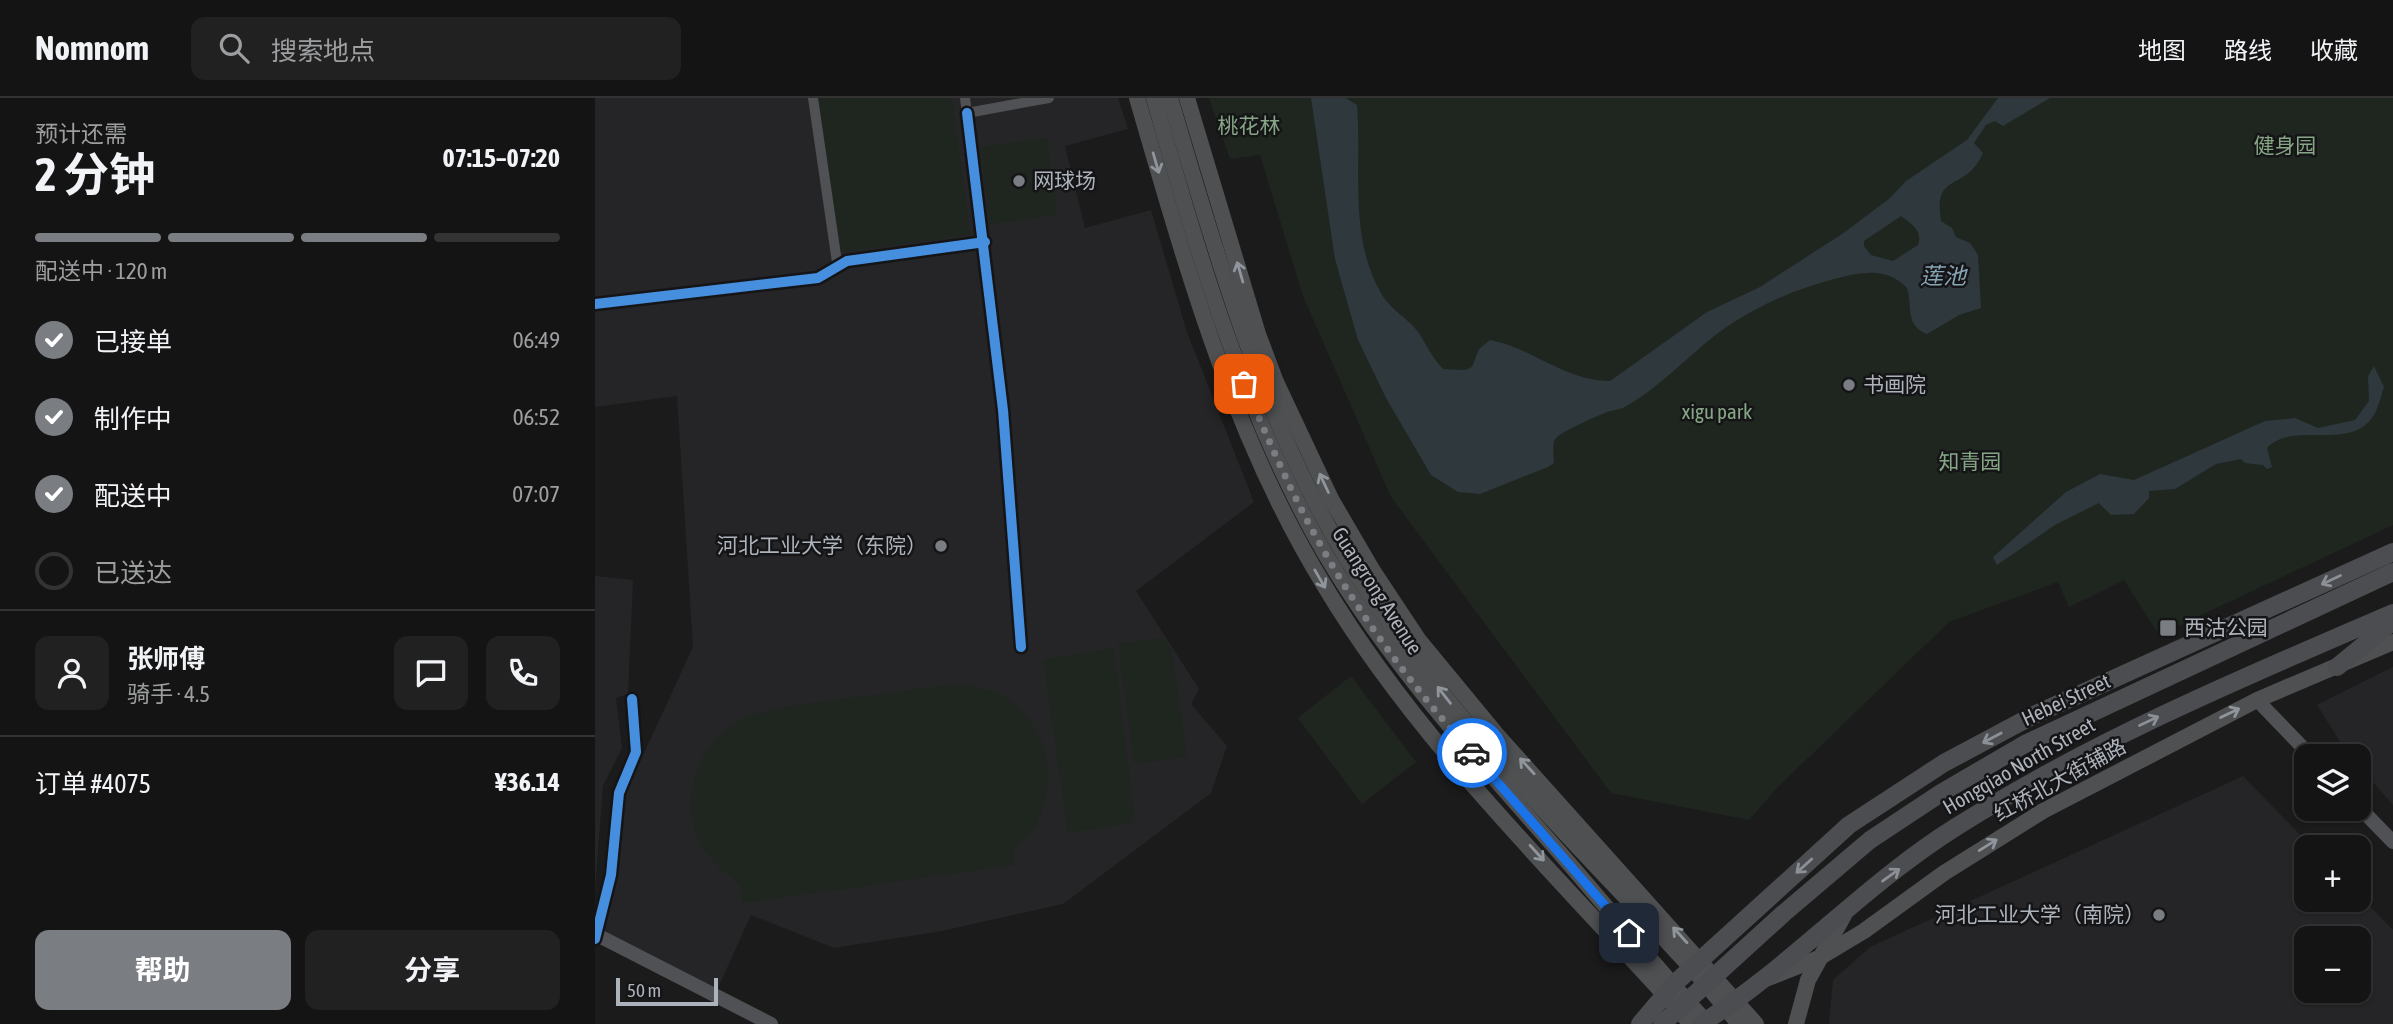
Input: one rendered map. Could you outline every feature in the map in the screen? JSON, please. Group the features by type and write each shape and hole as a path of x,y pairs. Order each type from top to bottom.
{"main road":[{"path":"1137,98 1195,298 1216,357 1263,470 1323,585 1365,648 1421,722 1702,1023"},
{"name":"Guangrong Avenue","path":"1153,98 1210,285 1244,384 1297,502 1330,562 1383,642 1444,722 1675,997"},
{"name":"Guangrong Avenue","path":"1170,98 1256,368 1289,446 1334,537 1387,620 1464,721 1697,964"},
{"path":"1187,98 1258,334 1276,382 1331,499 1373,571 1418,639 1499,736 1730,1003 1756,1024"},
{"path":"1662,1024 1675,997 1697,964 1849,825 1944,763 2034,715 2393,552"},
{"name":"Hongqiao North Street","path":"1675,997 1710,979 1870,840 1941,793 2025,744 2393,572"},
{"name":"Hongqiao North Street","path":"1702,1023 1762,979 1849,905 1955,827 2127,731 2393,613"},
{"path":"2337,667 2393,621"},
{"name":"红桥北大街辅路","path":"1762,979 1819,958 1864,931 1944,873 2043,811 2257,700 2393,642"},
{"path":"1796,1024 1802,995 1849,905"},
{"path":"1640,1024 1675,997"},
{"path":"1730,1003 1739,1024"}],"street":[{"path":"813,98 838,269"},
{"path":"965,98 985,242 1003,410 1021,647"},
{"path":"967,113 1049,98"},
{"path":"595,304 818,278 838,269 847,261 985,242"},
{"path":"632,699 636,752 619,793 611,875 596,936 771,1024"},
{"path":"2257,700 2299,744"},
{"path":"2371,819 2393,842"}],"shaded area":[{"name":"河北工业大学（东院）","path":"595,98 1118,98 1128,129 1065,146 1085,228 1151,210 1187,332 1254,502 1136,591 1199,689 1191,704 1227,746 1211,793 1063,904 942,931 834,948 751,915 717,990 601,945 626,792 693,647 677,396 595,407"},
{"path":"595,576 633,580 628,694 616,698 622,748 603,786 595,890"},
{"path":"2393,667 2393,805 2371,780 2371,744 2342,744 2317,705"},
{"name":"河北工业大学（南院）","path":"2243,776 2300,835 2294,835 2294,912 2371,912 2371,907 2393,930 2393,1024 1829,1024 1833,980 1870,947"}],"green space":[{"path":"814,98 952,98 970,235 834,253"},
{"name":"xigu park","path":"1209,98 2393,98 2393,525 2159,635 2124,580 2069,607 2058,582 1949,622 1778,787 1749,820 1611,793 1391,497 1303,296 1260,155 1230,159"},
{"name":"网球场","path":"1047,138 1057,215 990,224 980,147"},
{"path":"1163,638 1172,651 1187,757 1134,764 1118,644"},
{"path":"1114,648 1135,822 1068,833 1043,659"},
{"path":"1351,676 1416,762 1362,804 1298,718"},
{"path":"962,683 994,692 1015,704 1034,726 1042,744 1048,782 1045,801 1039,819 1014,850 1015,865 742,903 740,884 720,868 704,849 693,826 691,814 697,771 707,748 723,732 742,720 788,706"}],"water":[{"name":"莲池","path":"1311,98 1346,98 1357,105 1360,226 1371,273 1382,295 1415,328 1443,369 1465,370 1472,367 1479,349 1490,340 1520,350 1563,370 1610,381 1707,312 1760,287 1845,232 1890,198 1906,181 1967,140 1998,98 2050,98 2003,126 1995,121 1986,125 1974,143 1983,153 1976,165 1942,194 1941,221 1952,228 1956,237 1970,243 1978,255 1981,308 1959,315 1927,334 1915,326 1912,320 1907,288 1883,274 1857,274 1804,288 1772,301 1727,327 1637,400 1579,424 1560,435 1554,442 1554,463 1548,467 1480,494 1458,492 1431,475 1386,398 1358,340 1335,259","holes":["1901,216 1917,231 1918,245 1893,261 1871,255 1864,246 1864,241"]},
{"path":"2374,366 2384,387 2379,404 2365,425 2353,432 2292,436 2278,440 2267,448 2272,467 2267,469 2263,465 2245,463 2241,459 2216,464 2175,489 2149,491 2149,498 2134,514 2111,515 2099,503 2055,525 1997,565 1993,557 2066,492 2100,474 2134,480 2265,421 2295,418 2318,428 2355,420 2369,401 2368,376"}],"cycle path":[{"path":"967,113 1003,410 1021,647"},
{"path":"595,304 818,278 847,261 985,242"},
{"path":"595,939 611,875 619,793 636,752 632,699"}],"way so far":[{"path":"1244,384 1297,502 1330,562 1405,672 1472,753"}],"place":[{"name":"网球场","path":"1019,181"},
{"name":"书画院","path":"1849,385"},
{"name":"河北工业大学（东院）","path":"941,546"},
{"name":"西沽公园","path":"2168,628"},
{"name":"河北工业大学（南院）","path":"2159,915"}],"route":[{"path":"1472,753 1629,933"}],"park label":[{"name":"桃花林","path":"1249,126"},
{"name":"健身园","path":"2285,146"},
{"name":"知青园","path":"1970,462"}]}
